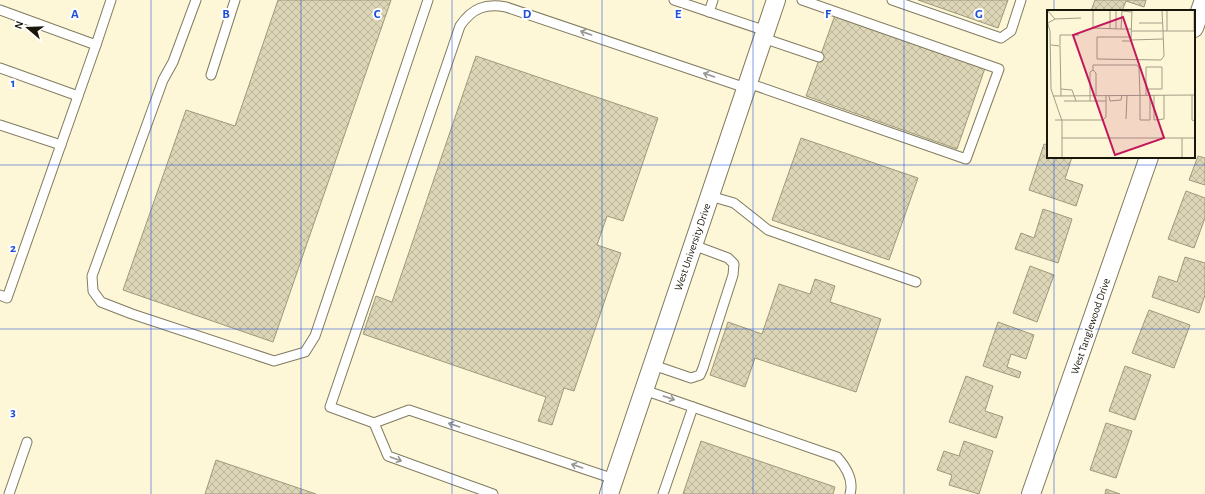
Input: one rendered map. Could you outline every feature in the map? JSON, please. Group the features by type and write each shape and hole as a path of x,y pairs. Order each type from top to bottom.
{"street":[{"name":"West University Drive","path":"612,486 776,0"},
{"path":"1195,25 1204,0"},
{"name":"West Tanglewood Drive","path":"1031,494 1149,158"}],"lane":[{"path":"0,295 7,298 111,0"},
{"path":"196,0 173,62 163,80 92,276 93,290 101,302 132,314 274,361 305,352 315,336 428,0"},
{"path":"211,75 235,0"},
{"path":"674,0 709,12 819,56"},
{"path":"709,12 713,0"},
{"path":"612,486 409,410 374,423 330,407 460,26 466,17 478,9 493,4 506,7 747,85 966,159 999,69 802,0"},
{"path":"892,0 1001,38 1011,31 1021,0"},
{"path":"0,10 96,45"},
{"path":"0,68 78,96"},
{"path":"0,125 61,145"},
{"path":"710,196 734,203 768,230 916,282"},
{"path":"652,365 691,378 700,375 703,368 733,275 734,264 728,258 693,245"},
{"path":"644,390 837,457 847,469 851,489 850,494"},
{"path":"663,494 693,407"},
{"path":"374,423 388,456 493,494"},
{"path":"9,494 27,442"}],"building":[{"path":"278,0 391,0 273,342 123,290 186,110 235,126"},
{"path":"918,0 1008,0 998,28"},
{"path":"1095,0 1146,0 1144,7 1126,1 1122,10 1091,10"},
{"path":"835,15 985,68 957,149 806,96"},
{"path":"476,56 658,118 623,221 607,216 597,245 621,253 574,391 564,388 552,425 538,421 546,397 363,334 376,296 392,302"},
{"path":"801,138 918,178 889,260 772,220"},
{"path":"1044,144 1047,145 1047,158 1072,158 1065,179 1083,185 1076,206 1029,190"},
{"path":"1198,156 1205,158 1205,185 1189,180"},
{"path":"1186,191 1205,198 1205,218 1194,248 1168,239"},
{"path":"1043,209 1072,219 1058,263 1015,249 1021,233 1034,238"},
{"path":"1185,257 1205,263 1205,295 1199,313 1152,297 1159,276 1177,282"},
{"path":"1030,266 1054,275 1037,322 1013,313"},
{"path":"815,279 835,286 830,302 881,319 856,392 755,358 745,387 710,375 728,322 762,334 779,284 810,294"},
{"path":"1149,310 1190,325 1174,368 1132,353"},
{"path":"998,322 1034,335 1026,359 1011,354 1007,367 1021,372 1019,378 983,366"},
{"path":"1125,366 1151,375 1135,420 1109,411"},
{"path":"966,376 993,386 985,411 1003,417 996,438 949,422"},
{"path":"1106,423 1132,431 1116,478 1090,470"},
{"path":"701,441 835,487 833,494 683,494"},
{"path":"964,441 993,451 979,494 949,485 952,475 937,470 944,451 959,456"},
{"path":"216,460 316,494 205,494"},
{"path":"1106,489 1120,494 1105,494"}]}
